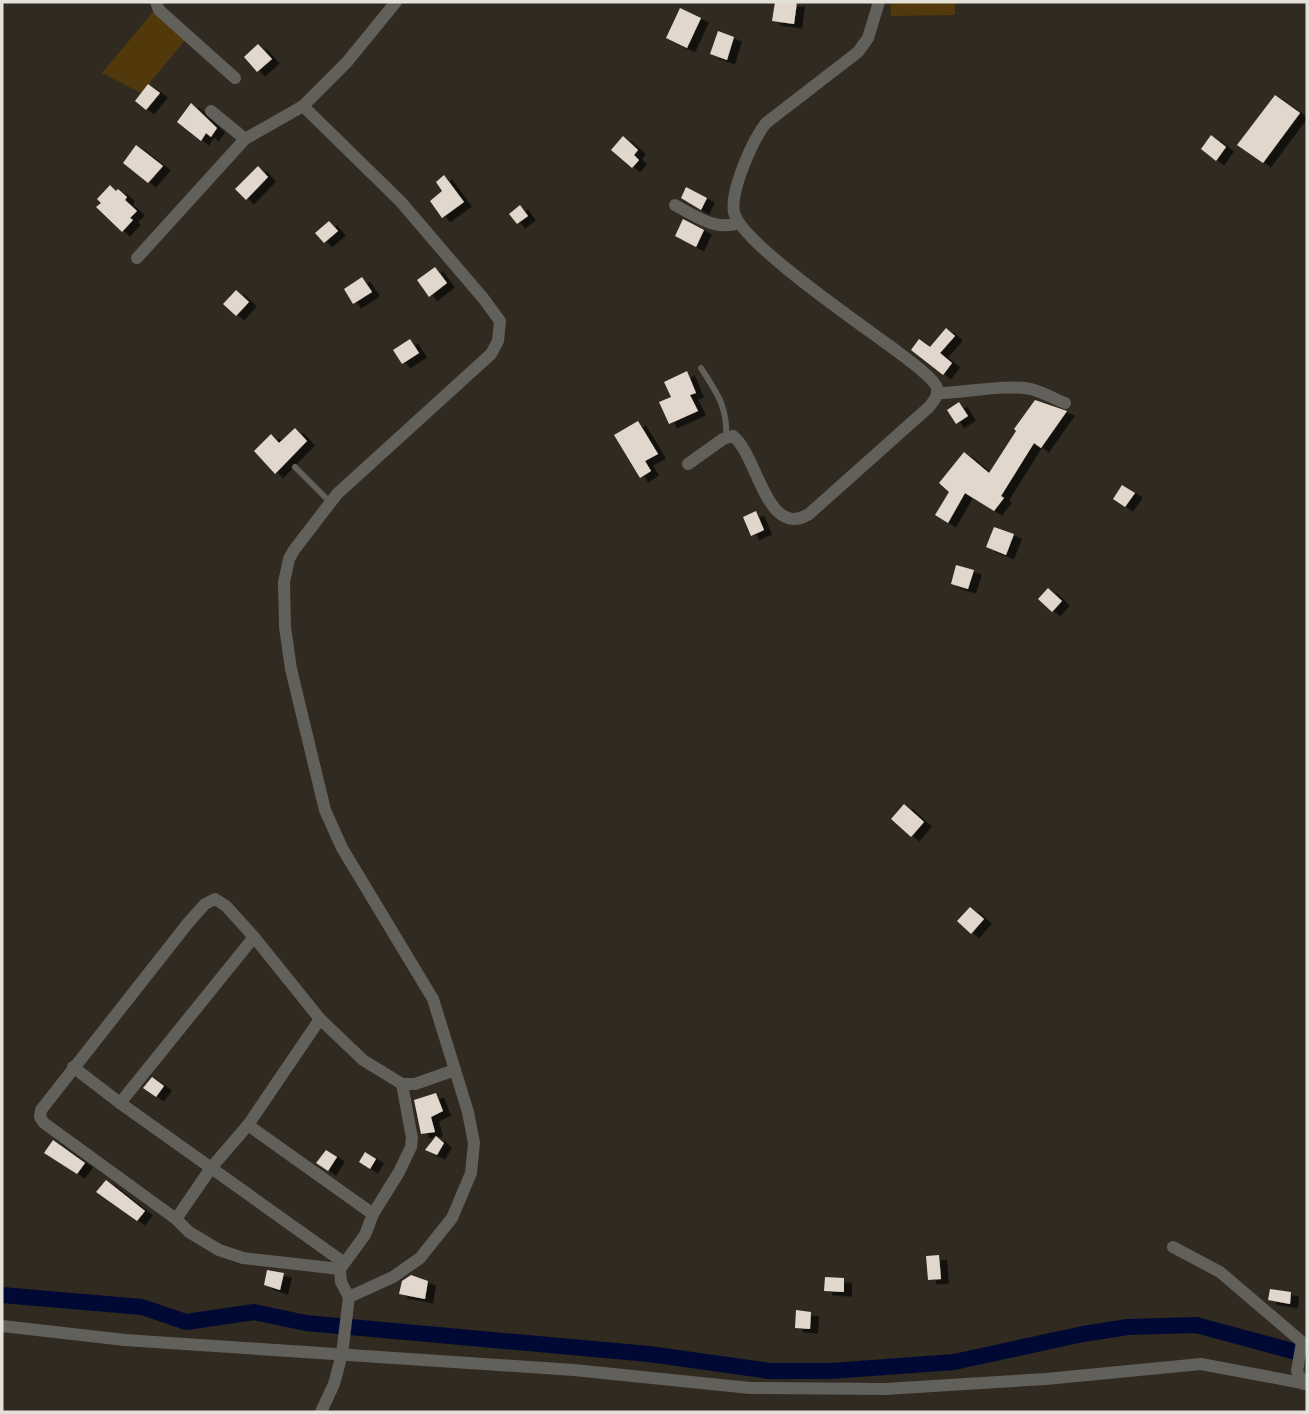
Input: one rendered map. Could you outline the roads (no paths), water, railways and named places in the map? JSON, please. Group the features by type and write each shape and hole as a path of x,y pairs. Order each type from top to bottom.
{"street":[{"path":"156,2 159,10 235,78"},
{"path":"137,258 245,139 303,106 347,62 396,2"},
{"path":"688,464 733,436 741,442 768,500 779,513 791,520 799,520 929,407 937,393 933,382 910,361 763,249 734,214 751,147 757,135 766,123 859,52 868,38 879,2"},
{"path":"303,106 409,211 483,298 500,321 501,331 491,355 390,444 330,502 294,550 284,582 287,637 302,715 328,817 342,848 433,999 474,1143 471,1173 458,1205 452,1217 420,1258 348,1303"},
{"path":"211,111 245,139"},
{"path":"675,205 706,222 720,226 739,223"},
{"path":"937,393 1021,388 1033,389 1065,403"},
{"path":"342,1266 243,1258 205,1242 44,1123 40,1117 41,1110 73,1067 211,900 220,900 254,937 320,1019 363,1060 402,1084 415,1084 455,1070"},
{"path":"120,1103 254,937"},
{"path":"176,1219 211,1168 248,1125 320,1019"},
{"path":"73,1067 342,1266"},
{"path":"321,1412 334,1384 342,1354 348,1303 341,1282 342,1266 365,1235 373,1214 411,1147 412,1138 402,1084"},
{"path":"248,1125 373,1214"},
{"path":"1173,1247 1220,1272 1302,1342 1297,1371 1305,1384"},
{"path":"2,1326 125,1340 573,1370 750,1388 885,1389 1046,1379 1201,1364 1305,1384"}],"lane":[{"path":"701,368 722,401 727,421 726,438"},
{"path":"295,467 330,502"}],"waterway":[{"path":"2,1295 142,1307 186,1322 254,1312 306,1323 649,1354 770,1371 831,1371 954,1362 1128,1327 1196,1325 1307,1355"}]}
